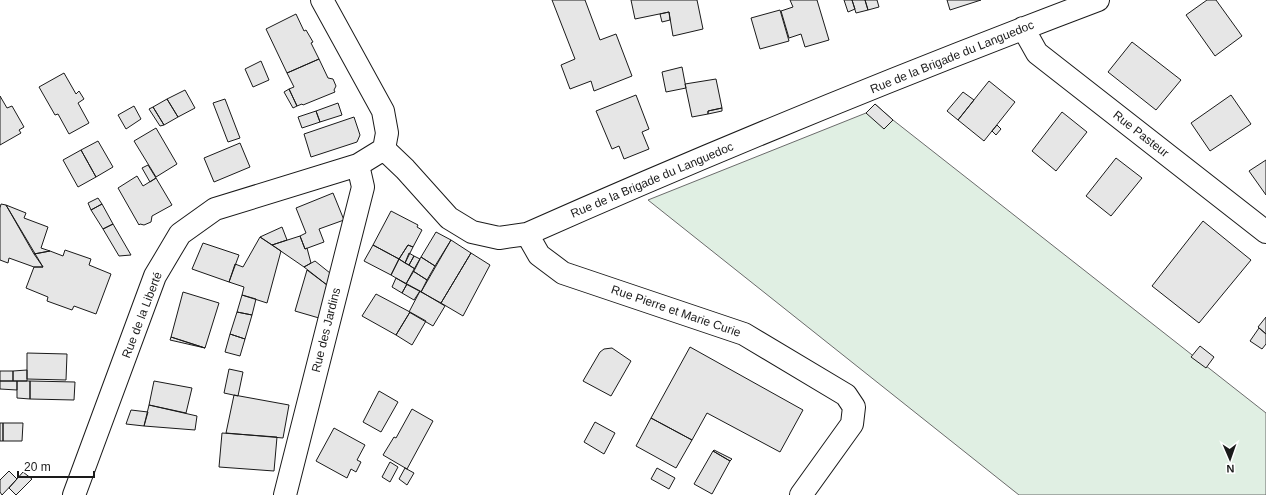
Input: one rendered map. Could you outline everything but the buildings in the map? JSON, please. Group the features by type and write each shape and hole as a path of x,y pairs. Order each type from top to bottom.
{"street":[{"path":"322,0 384,112 387,133 384,149"},
{"name":"Rue de la Brigade du Languedoc","path":"384,149 405,169 449,218 472,232 499,238 527,234 740,142 1023,28 1098,0"},
{"name":"Rue Pasteur","path":"1023,28 1037,52 1266,232"},
{"name":"Rue de la Liberté","path":"74,495 155,276 180,234 215,209 358,165 384,149"},
{"name":"Rue des Jardins","path":"285,495 362,187 358,165"},
{"name":"Rue Pierre et Marie Curie","path":"527,234 538,255 563,273 744,334 846,395 854,407 852,424 801,495"}],"green space":[{"path":"875,104 893,120 1266,413 1266,495 1019,495 648,200 866,113"}]}
